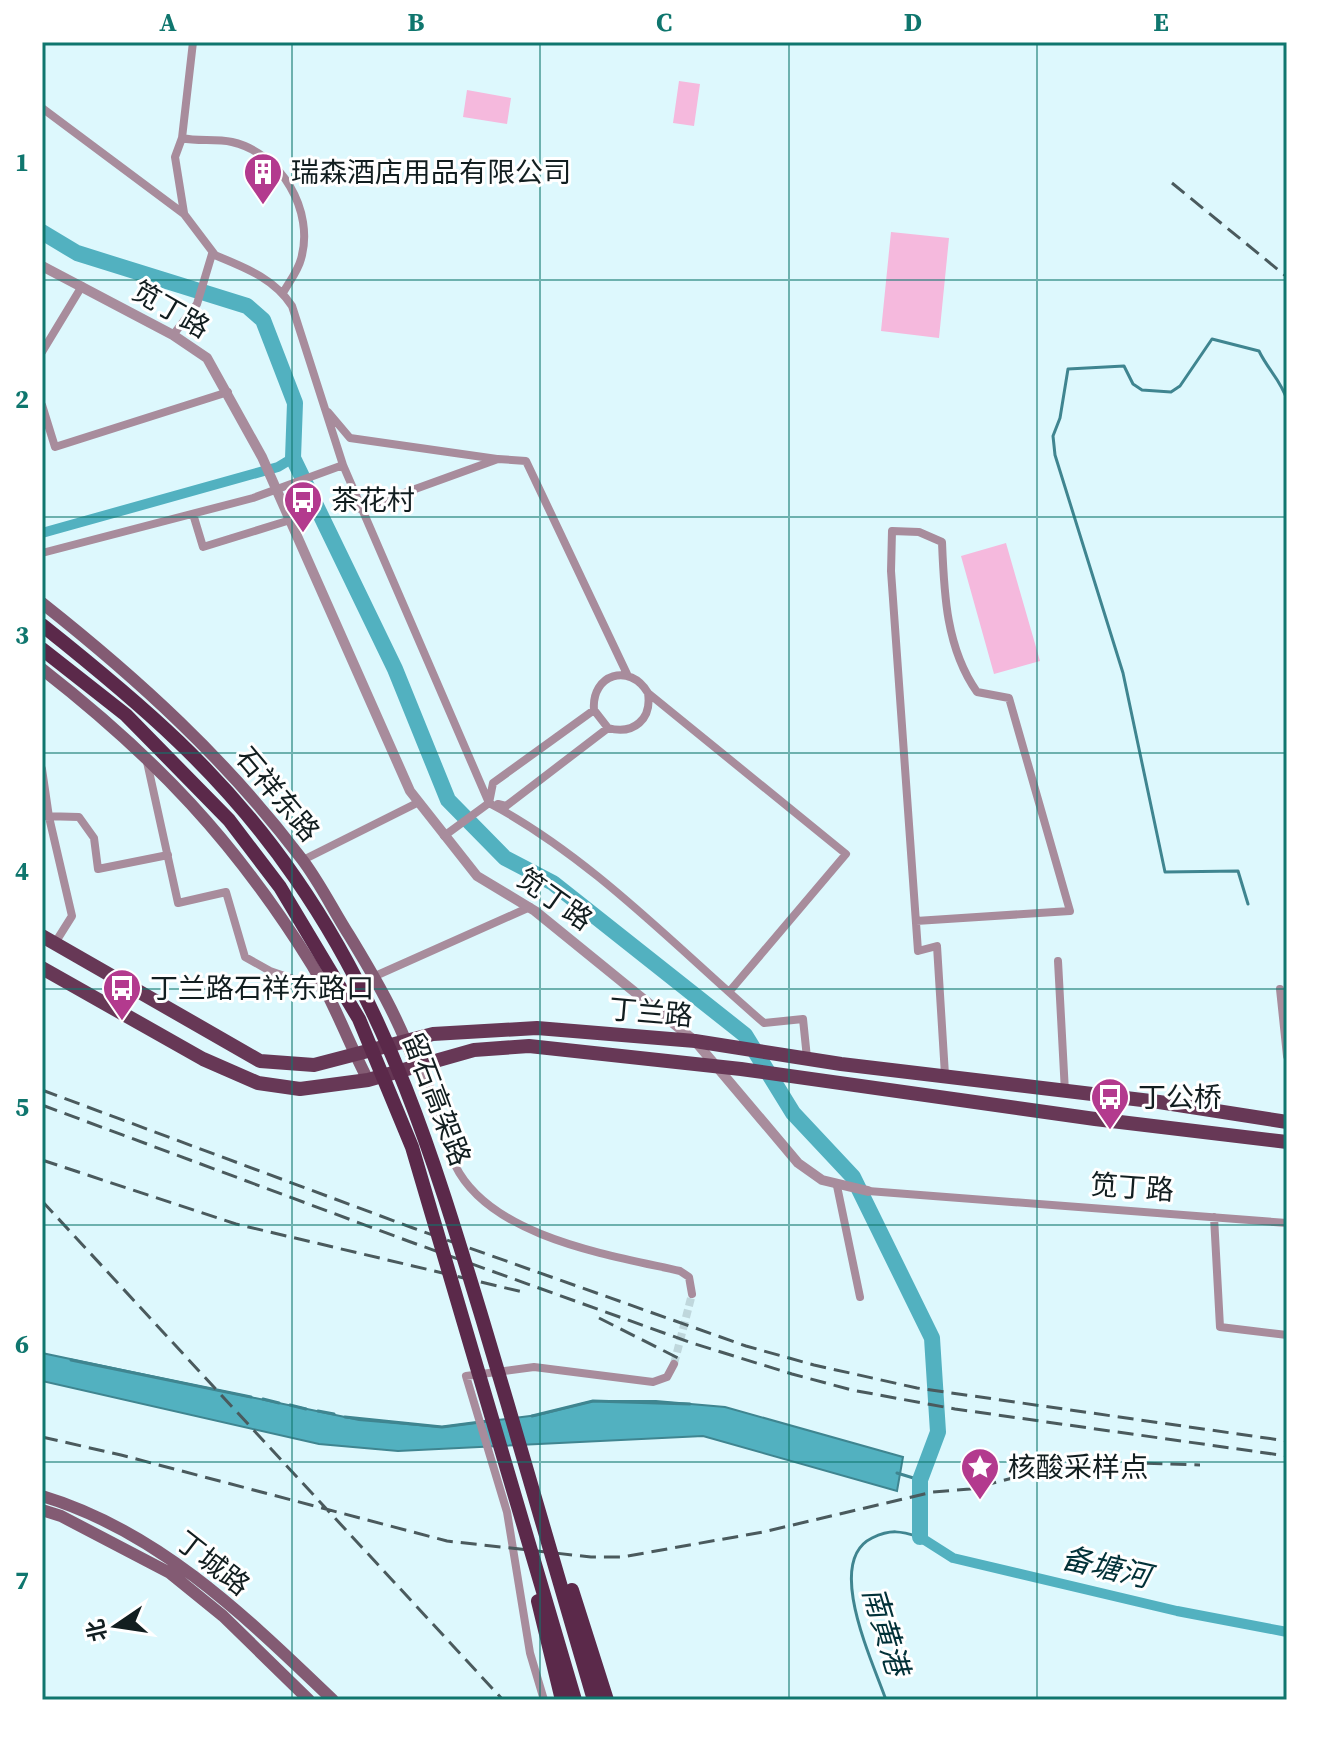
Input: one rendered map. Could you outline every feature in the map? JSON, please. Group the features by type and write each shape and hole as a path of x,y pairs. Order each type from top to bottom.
{"highway":[{"name":"留石高架路","path":"42,625 138,701 192,751 296,878 344,955 375,1013 428,1140 594,1700"},
{"name":"留石高架路","path":"42,649 126,715 229,820 280,887 328,962 359,1019 412,1147 575,1700"},
{"path":"535,1494 571,1587 607,1700"},
{"path":"517,1499 548,1649 562,1700"}],"main road":[{"name":"石祥东路","path":"42,603 178,717 243,787 303,860 373,977 406,1040 415,1065"},
{"path":"42,669 145,753 195,805 270,901 347,1030 368,1080"},
{"name":"丁兰路","path":"49,940 260,1061 314,1065 406,1040 494,1028 537,1028 695,1041 1065,1093 1159,1102 1287,1122"},
{"name":"丁兰路","path":"42,968 203,1059 258,1083 300,1089 368,1080 474,1050 511,1046 596,1051 1287,1142"},
{"name":"丁城路","path":"42,1496 124,1530 180,1564 333,1700"},
{"name":"丁城路","path":"42,1510 102,1536 170,1573 223,1616 309,1700"}],"street":[{"path":"184,214 175,157 182,138 193,42"},
{"path":"42,108 184,214 216,256"},
{"path":"182,138 232,142 266,158 288,180 303,220 301,259 283,293"},
{"path":"173,335 197,304 212,254 263,276 283,293 292,306 360,509 489,803 517,817 575,860 764,1023 803,1019 807,1058"},
{"name":"笕丁路","path":"42,266 173,335 207,358 262,457 287,521 410,791 449,833 477,876 530,907 695,1041 798,1163 837,1186 852,1190 1287,1223"},
{"path":"42,352 82,286"},
{"path":"42,405 55,447 228,392"},
{"path":"325,409 350,438 526,461 627,674"},
{"path":"360,509 498,459"},
{"path":"42,553 288,488 343,465"},
{"path":"193,514 203,547 287,521"},
{"path":"916,921 1070,911 1009,698 977,692 965,675 945,609 942,542 919,532 892,531 891,571 918,951 937,946 945,1075"},
{"path":"608,728 594,710 595,691 608,677 627,674 636,678 648,693 846,854 729,992"},
{"path":"489,803 506,806 608,728 627,730 636,727 648,712 648,693"},
{"path":"449,833 489,803 493,783 594,710"},
{"path":"145,753 178,903 226,892 245,957 270,971 325,990"},
{"path":"42,769 45,817 72,916 49,940"},
{"path":"303,860 419,802"},
{"path":"45,817 79,817 94,838 98,869 168,855"},
{"path":"373,977 530,907"},
{"path":"1058,961 1065,1093"},
{"path":"1280,989 1287,1056"},
{"path":"415,1065 429,1079 454,1162 466,1186 482,1201 549,1237 680,1271 689,1277 692,1294"},
{"path":"837,1186 860,1297"},
{"path":"1214,1217 1220,1327 1287,1335"},
{"path":"544,1700 530,1653 511,1549 511,1531 466,1376 534,1367 653,1382 667,1377 674,1364"}],"shaded area":[{"path":"679,81 700,84 694,126 673,123"},
{"path":"467,90 511,98 507,124 463,117"},
{"path":"891,232 949,238 939,338 881,331"},
{"path":"1006,543 1040,661 994,674 961,556"}],"water":[{"path":"42,1353 359,1420 442,1427 538,1415 593,1401 656,1401 725,1407 903,1457 897,1491 703,1436 398,1451 319,1444 42,1381"}],"waterway":[{"path":"42,232 77,253 247,306 263,320 295,403 293,458 395,669 448,800 505,858 553,883 745,1035 793,1113 853,1177 932,1338 938,1432 920,1480 920,1537"},
{"path":"1248,904 1238,871 1165,872 1123,673 1055,455 1053,436 1060,418 1068,369 1124,366 1133,384 1142,390 1171,392 1180,386 1212,339 1259,351 1287,400"},
{"path":"1287,419 1287,425"},
{"path":"42,533 278,467 293,458"},
{"path":"71,1360 251,1397"},
{"path":"263,1399 279,1403"},
{"path":"532,1416 593,1401 690,1404"},
{"path":"290,1405 306,1409"},
{"path":"318,1411 334,1414"},
{"path":"345,1417 442,1427 488,1421"},
{"path":"897,1473 920,1480"},
{"name":"南黄港","path":"886,1700 856,1613 852,1568 858,1550 872,1538 896,1532 920,1537"},
{"name":"备塘河","path":"920,1537 953,1558 1177,1611 1287,1632"}],"tunnel":[{"path":"674,1364 692,1294"}],"railway":[{"path":"1172,183 1287,277"},
{"path":"42,1090 413,1228 746,1346 917,1388 1287,1441"},
{"path":"42,1105 692,1343 792,1374 852,1390 955,1409 1287,1456"},
{"path":"42,1160 236,1224 527,1293"},
{"path":"42,1201 503,1700"},
{"path":"599,1318 684,1361"},
{"path":"42,1437 447,1541 591,1557 622,1557 763,1532 933,1492 970,1489 1036,1472 1138,1463 1200,1465"}],"place":[{"name":"瑞森酒店用品有限公司","path":"263,206"},
{"name":"茶花村","path":"303,534"},
{"name":"丁兰路石祥东路口","path":"122,1022"},
{"name":"丁公桥","path":"1110,1131"},
{"name":"核酸采样点","path":"980,1501"}]}
